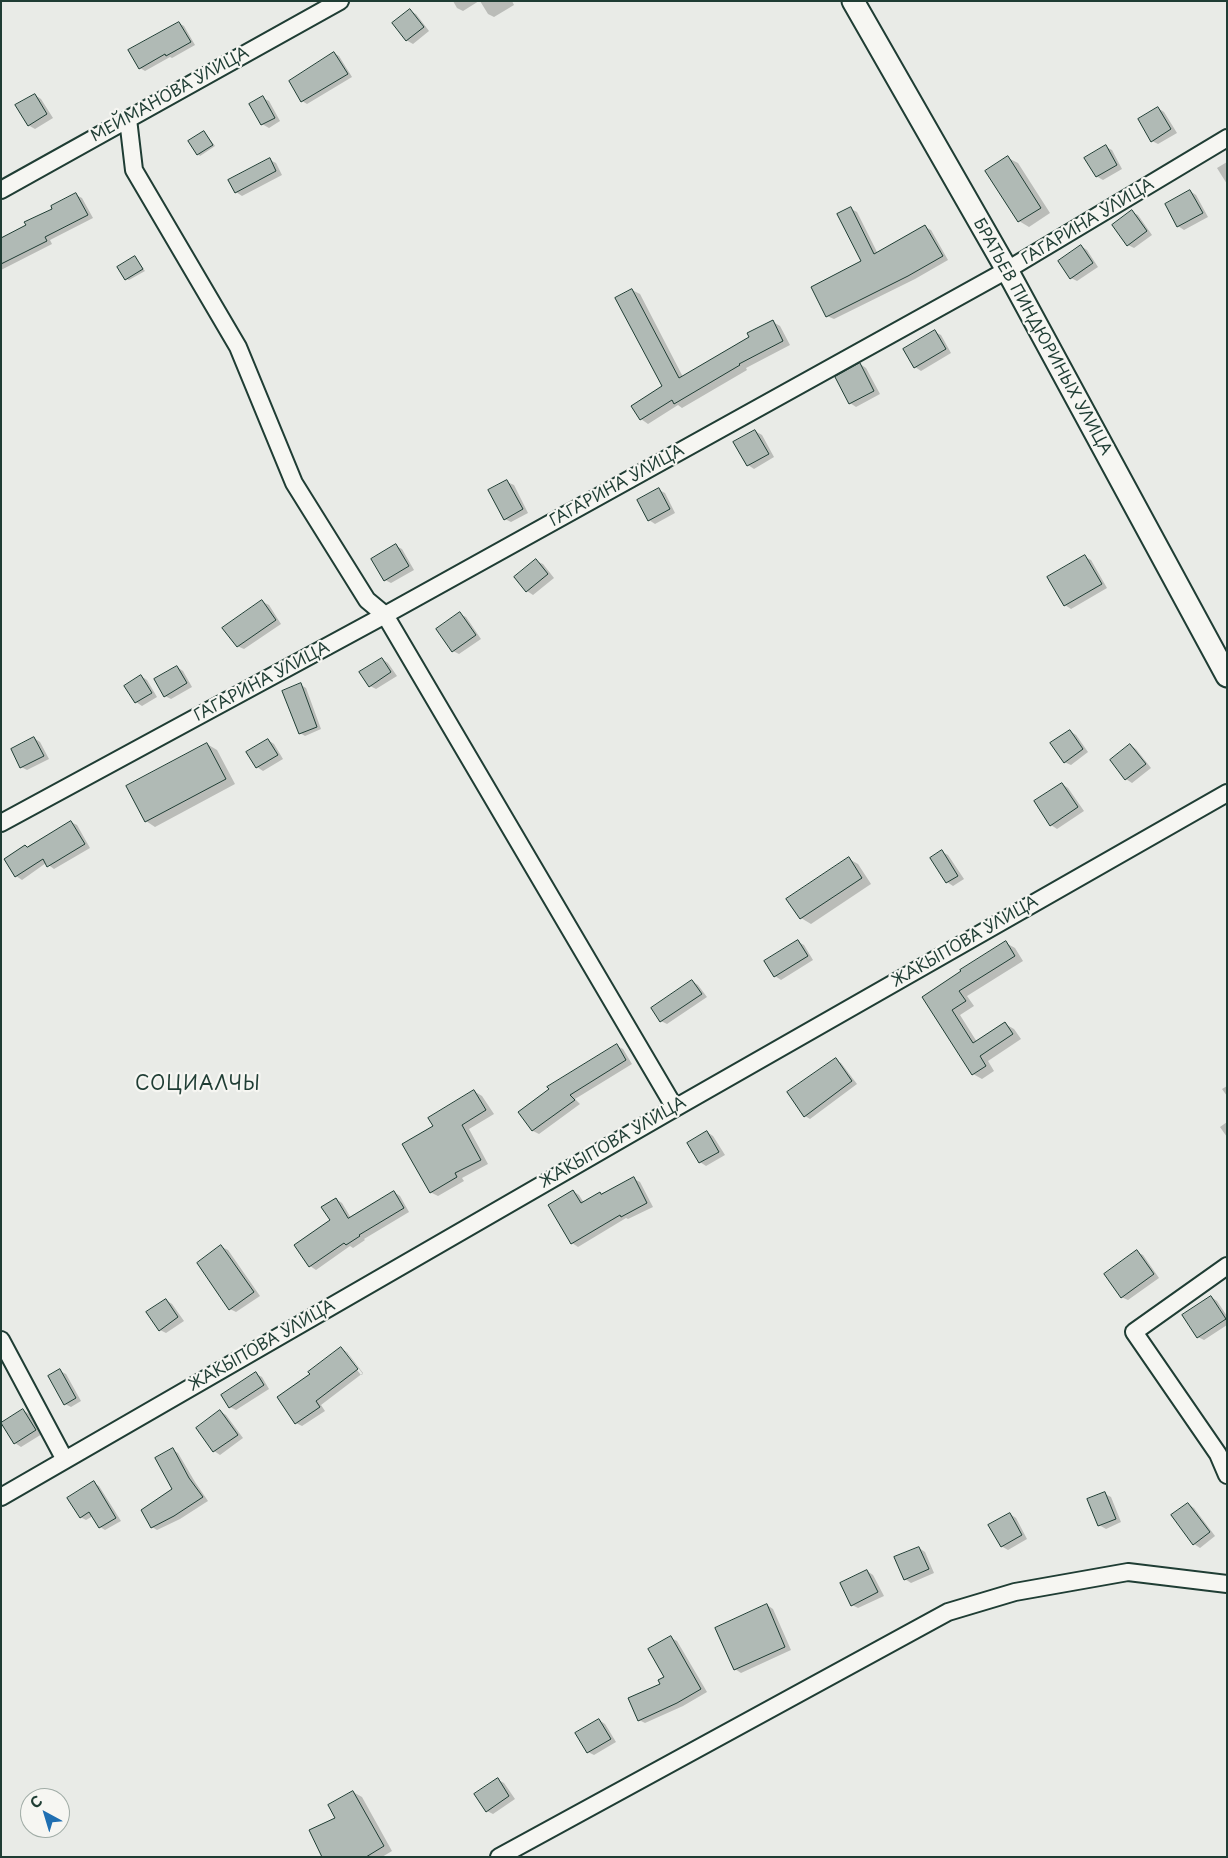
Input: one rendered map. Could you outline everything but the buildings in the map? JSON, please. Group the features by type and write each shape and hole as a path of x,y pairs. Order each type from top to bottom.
{"street":[{"name":"МЕЙМАНОВА УЛИЦА","path":"1,190 340,1"},
{"name":"БРАТЬЕВ ПИНДЮРИНЫХ УЛИЦА","path":"853,1 1007,270 1227,676"},
{"path":"128,118 134,170 238,347 294,484 367,600 385,615 675,1108"},
{"name":"ГАГАРИНА УЛИЦА","path":"1,823 385,615 1007,270 1227,138"},
{"name":"ЖАКЫПОВА УЛИЦА","path":"1,1497 675,1108 1227,793"},
{"path":"1227,1266 1134,1332 1218,1454 1227,1475"},
{"path":"1,1340 66,1460"},
{"path":"499,1857 948,1612 1015,1592 1128,1572 1227,1584"}],"district":[{"name":"СОЦИАЛЧЫ","path":"198,1085"}]}
